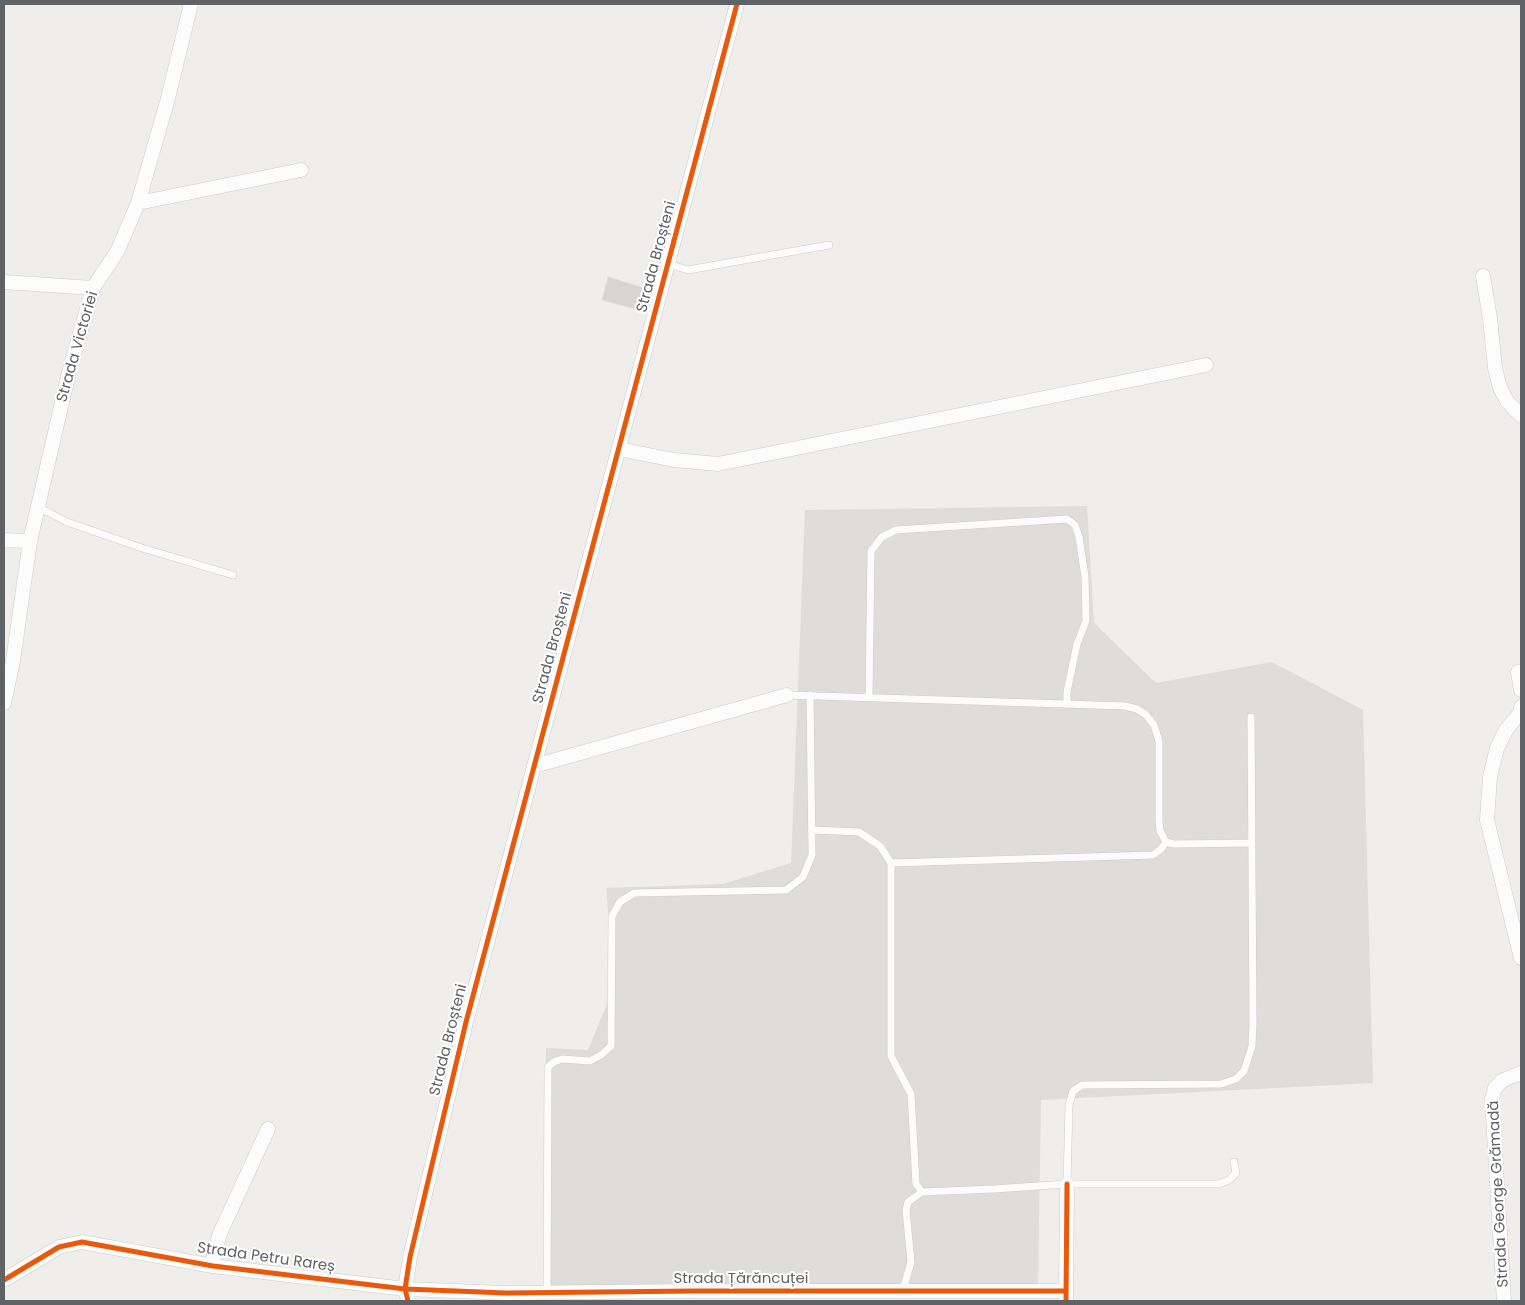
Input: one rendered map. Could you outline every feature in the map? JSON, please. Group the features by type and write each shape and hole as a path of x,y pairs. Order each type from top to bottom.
{"street":[{"name":"Strada Victoriei","path":"4,703 13,661 30,541 69,372 93,288 117,252 138,203 167,102 191,4"},
{"name":"Strada Broșteni","path":"409,1293 410,1257 466,1022 737,4"},
{"path":"138,203 301,170"},
{"path":"1483,276 1490,318 1495,368 1500,388 1521,416"},
{"path":"4,282 93,288"},
{"path":"618,449 674,460 718,464 1206,365"},
{"path":"4,540 30,541"},
{"path":"1518,672 1521,690"},
{"path":"534,766 787,694"},
{"path":"1521,707 1520,713 1506,730 1497,748 1490,777 1488,820 1521,958"},
{"name":"Strada George Grămadă","path":"1504,1301 1492,1099 1496,1088 1503,1080 1521,1073"},
{"name":"Strada Petru Rareș","path":"213,1266 214,1252 221,1231 268,1129"},
{"path":"1066,1296 1067,1184"},
{"name":"Strada Petru Rareș","path":"4,1280 59,1247 82,1242 114,1246 213,1266 409,1293"},
{"name":"Strada Țărăncuței","path":"409,1293 548,1292 694,1296 903,1290 1066,1296"}],"lane":[{"path":"668,264 688,270 829,245"},
{"path":"37,506 67,522 142,548 233,575"},
{"path":"869,697 871,551 882,537 896,530 1067,519 1075,525 1080,537 1085,577 1086,621 1077,644 1067,692 1067,704"},
{"path":"787,694 1125,706 1137,709 1154,724 1159,741 1159,820 1160,831 1166,842 1174,844 1252,843"},
{"path":"548,1292 548,1067 554,1062 562,1060 590,1061 601,1055 611,1046 612,916 620,902 634,893 786,890 803,877 812,855 810,695"},
{"path":"1067,1184 1069,1106 1072,1091 1082,1085 1221,1084 1236,1079 1244,1071 1252,1046 1254,1022 1251,717"},
{"path":"812,830 859,832 880,846 891,863 891,1056 911,1094 916,1184 922,1192"},
{"path":"891,863 1153,855 1166,842"},
{"path":"903,1290 911,1262 906,1210 908,1202 922,1192 1067,1184 1219,1184 1229,1180 1236,1174 1234,1162"}],"shaded area":[{"path":"1087,506 1094,623 1156,683 1272,662 1363,710 1373,1083 1041,1100 1038,1286 544,1288 546,1048 588,1050 615,984 606,888 723,884 791,863 805,510"}],"building":[{"path":"608,277 651,290 643,311 602,300"}],"cycle path":[{"path":"408,1301 405,1289 410,1257 466,1022 737,4"},
{"path":"1066,1301 1067,1184"},
{"path":"4,1280 59,1247 82,1242 213,1266 405,1289 506,1293 1066,1291"}]}
